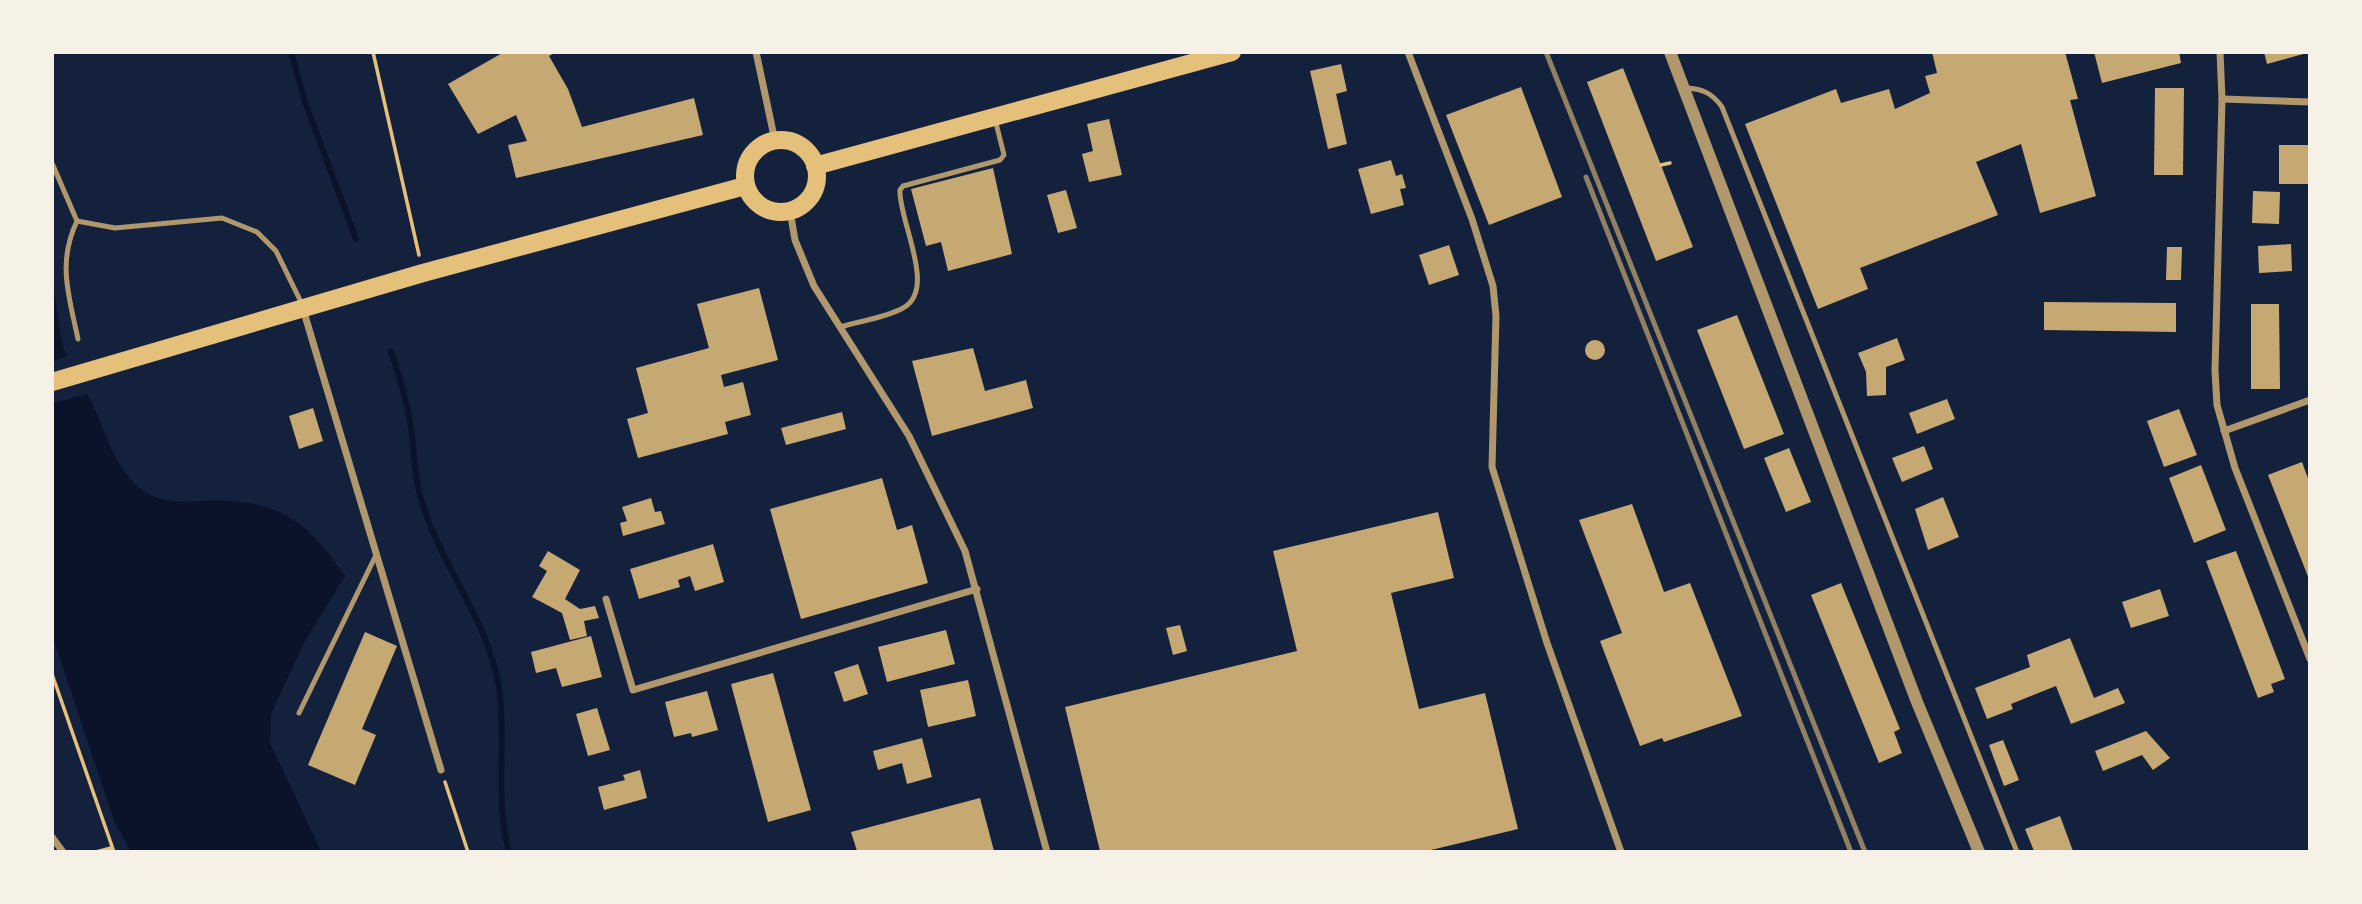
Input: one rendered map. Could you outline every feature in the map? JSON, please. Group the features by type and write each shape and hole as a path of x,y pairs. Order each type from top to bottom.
{"main road":[{"path":"815,166 1232,52"},
{"path":"775,141 800,146 815,166 817,180 812,194 803,205 790,211 776,212 762,207 745,186 745,169 751,156 761,146 775,141"},
{"path":"52,382 423,273 745,186"}],"street":[{"path":"756,52 775,141"},
{"path":"1408,52 1472,219 1493,286 1496,316 1492,467 1538,618 1621,852"},
{"path":"1670,52 1912,689 1979,852"},
{"path":"2220,52 2222,99 2214,371 2217,405 2224,431 2309,659"},
{"path":"2222,99 2309,102"},
{"path":"790,211 802,262 909,436 965,551 1047,852"},
{"path":"303,309 441,770"},
{"path":"2224,431 2309,400"},
{"path":"606,599 633,690 977,589"},
{"path":"52,837 63,852"}],"lane":[{"path":"1683,88 1702,89 1714,96 1722,107 2017,852"},
{"path":"841,327 903,308 915,298 918,275 900,190 903,186 1000,160 1004,155 994,116"},
{"path":"52,163 77,221 67,243 65,276 78,339"},
{"path":"77,221 115,228 222,218 234,222 257,232 276,251 303,309"},
{"path":"299,713 376,555"}],"path":[{"path":"373,52 423,273"},
{"path":"1661,165 1670,163"},
{"path":"52,674 113,850 96,852"},
{"path":"441,770 468,852"}],"water":[{"path":"52,278 65,353 90,399 117,460 132,481 149,494 164,499 228,501 269,508 302,526 331,556 345,576 304,643 271,714 270,743 321,851 130,851 114,820 53,638"}],"pier":[{"path":"71,355 91,393 53,403 53,361"}],"building":[{"path":"504,52 556,52 549,56 568,89 582,127 694,98 703,135 516,178 508,145 527,141 516,115 478,134 448,84"},
{"path":"1932,52 2065,52 2078,99 2070,100 2096,196 2040,213 2021,144 1976,162 1998,215 1860,268 1868,289 1818,309 1745,124 1836,89 1841,103 1889,89 1895,109 1930,93 1925,76 1937,73"},
{"path":"2094,52 2179,52 2181,63 2102,83"},
{"path":"2264,52 2307,52 2307,53 2267,64"},
{"path":"1341,64 1347,91 1336,94 1347,144 1328,149 1310,71"},
{"path":"1623,68 1693,247 1656,261 1587,82"},
{"path":"1521,87 1562,197 1489,225 1446,115"},
{"path":"2155,88 2184,88 2183,175 2154,175"},
{"path":"1109,119 1122,175 1089,182 1082,154 1093,151 1087,124"},
{"path":"2279,145 2309,145 2309,184 2279,184"},
{"path":"1391,160 1396,176 1402,174 1406,188 1400,189 1404,205 1371,214 1358,169"},
{"path":"993,168 1012,254 948,271 941,242 926,246 911,189"},
{"path":"1066,190 1077,228 1058,233 1047,195"},
{"path":"2253,191 2280,192 2279,224 2252,223"},
{"path":"2291,244 2292,271 2259,273 2258,246"},
{"path":"1449,245 1459,275 1429,285 1419,255"},
{"path":"2167,247 2182,247 2181,280 2166,280"},
{"path":"759,288 778,360 721,375 724,387 743,382 751,415 725,422 728,434 638,458 627,419 648,413 636,368 709,348 697,304"},
{"path":"2044,302 2176,303 2176,332 2044,330"},
{"path":"2251,304 2279,304 2280,389 2251,389"},
{"path":"1737,315 1784,434 1744,449 1697,330"},
{"path":"1897,338 1905,360 1886,367 1886,395 1867,396 1866,372 1858,353"},
{"path":"1591,340 1599,340 1605,350 1599,360 1591,360 1585,354 1585,346"},
{"path":"973,348 985,391 1026,380 1033,408 932,436 912,361"},
{"path":"1947,399 1955,419 1917,434 1909,413"},
{"path":"313,408 323,441 299,449 289,416"},
{"path":"2179,409 2197,455 2164,467 2147,421"},
{"path":"842,412 846,429 786,445 781,428"},
{"path":"1924,446 1933,469 1902,482 1892,458"},
{"path":"1789,448 1811,502 1786,512 1764,458"},
{"path":"2302,462 2309,481 2309,579 2268,475"},
{"path":"2201,465 2226,530 2194,543 2169,478"},
{"path":"882,478 897,530 912,525 928,583 801,619 770,509"},
{"path":"1943,497 1959,537 1928,550 1915,509"},
{"path":"651,498 655,512 661,511 665,524 623,536 620,523 627,521 622,507"},
{"path":"1632,504 1664,592 1690,583 1742,716 1664,742 1662,738 1640,746 1600,641 1622,633 1579,520"},
{"path":"1438,512 1454,578 1391,593 1419,709 1485,693 1518,829 1427,851 1100,851 1065,707 1297,651 1273,551"},
{"path":"713,544 724,582 695,591 690,576 678,580 680,587 639,599 630,569"},
{"path":"548,551 580,570 565,599 580,609 595,606 599,618 584,621 587,636 570,640 562,613 532,597 547,571 539,566"},
{"path":"2236,551 2285,679 2271,684 2274,692 2258,698 2206,561"},
{"path":"1841,583 1900,729 1894,732 1902,753 1879,763 1811,595"},
{"path":"2160,589 2169,616 2131,628 2122,602"},
{"path":"1180,625 1187,651 1173,655 1166,628"},
{"path":"946,630 955,664 887,682 878,647"},
{"path":"365,632 397,646 362,729 376,735 355,785 308,765"},
{"path":"591,636 602,677 562,687 556,668 536,673 531,652"},
{"path":"2070,638 2094,698 2118,688 2125,703 2071,724 2056,686 2011,704 2013,709 1987,719 1975,688 2030,667 2027,655"},
{"path":"858,664 868,694 844,702 834,672"},
{"path":"773,673 811,810 768,822 731,684"},
{"path":"968,680 976,716 928,727 920,690"},
{"path":"707,691 718,730 692,737 691,733 674,737 665,702"},
{"path":"597,708 610,750 588,756 576,714"},
{"path":"2146,731 2170,758 2153,770 2142,755 2103,771 2095,751"},
{"path":"922,738 932,777 907,784 902,763 878,770 873,751"},
{"path":"2003,740 2019,780 2004,786 1989,745"},
{"path":"640,770 647,798 604,810 598,787 625,780 623,775"},
{"path":"980,798 994,851 857,851 851,832"},
{"path":"2060,816 2073,851 2034,851 2025,829"}],"waterway":[{"path":"291,52 305,102 356,239"},
{"path":"391,351 407,408 417,483 427,517 473,612 493,661 501,708 502,811 509,852"}],"railway":[{"path":"1546,52 1865,852"},
{"path":"1586,177 1851,852"}]}
